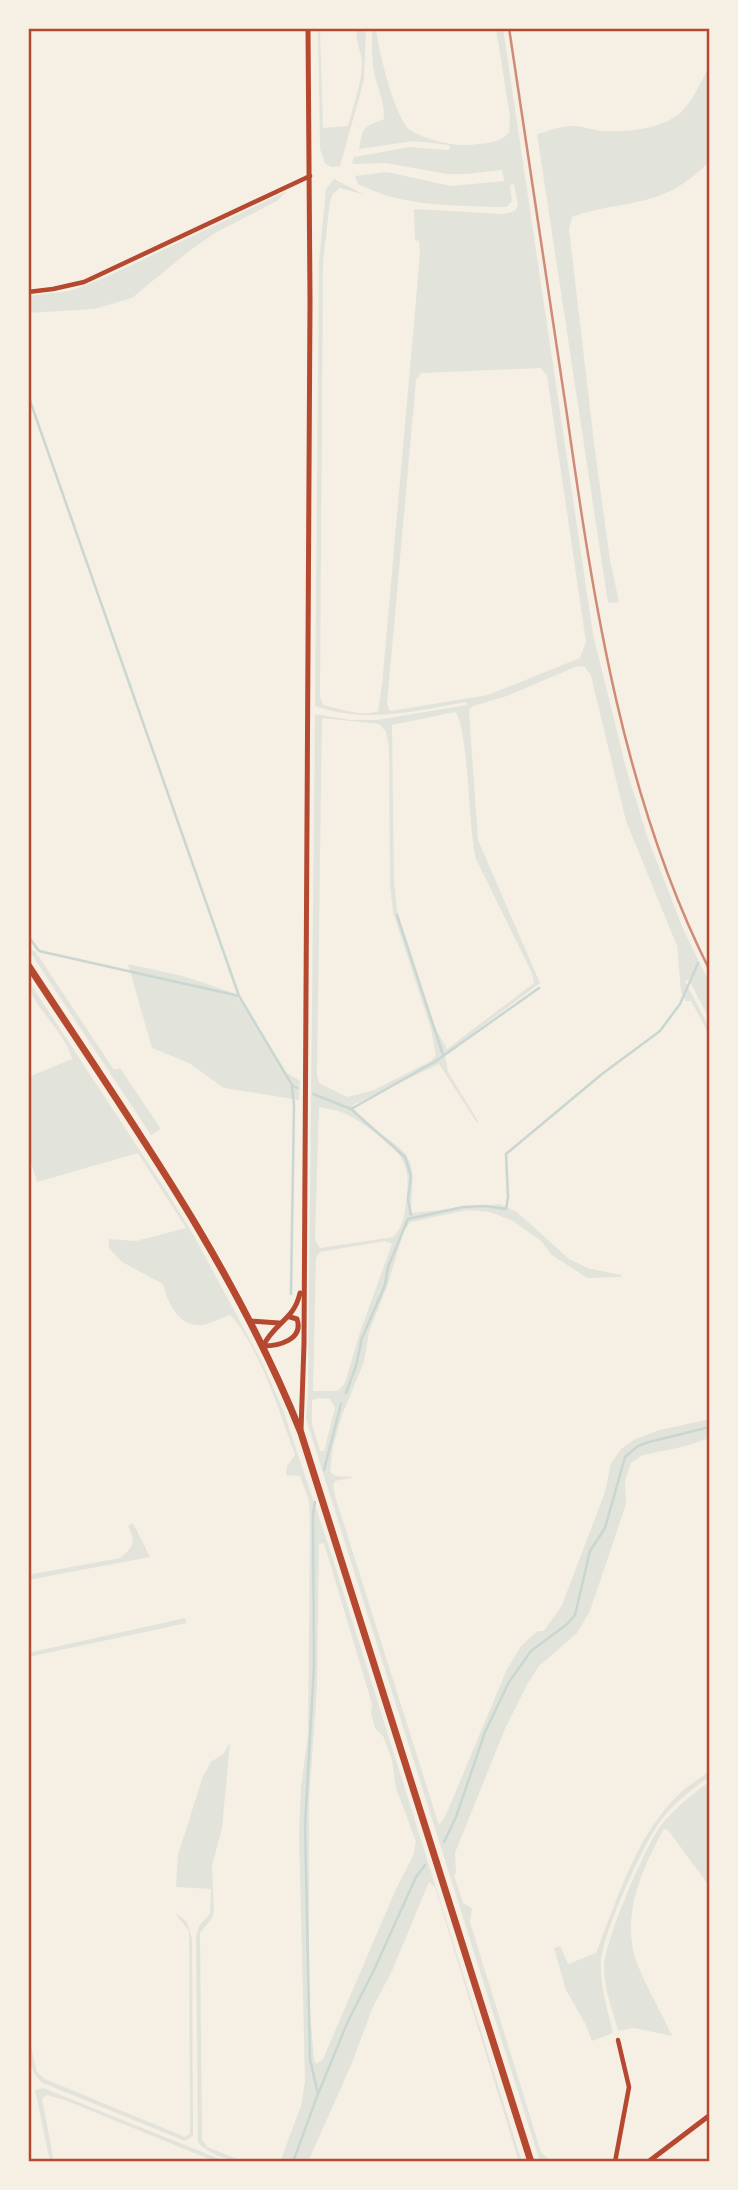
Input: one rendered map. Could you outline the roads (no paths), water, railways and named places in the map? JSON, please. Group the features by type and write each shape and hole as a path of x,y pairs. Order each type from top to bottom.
{"main road":[{"path":"28,965 157,1161 250,1321 301,1433 531,2162"}],"street":[{"path":"301,1433 310,176 308,28"},
{"path":"28,292 84,282 310,176"},
{"path":"263,1346 279,1323 290,1317 296,1308 303,1283"},
{"path":"290,1317 297,1319 301,1325"},
{"path":"250,1321 279,1323"},
{"path":"263,1346 279,1346 292,1338 301,1325"},
{"path":"615,2162 629,2087 618,2040"},
{"path":"648,2162 710,2115"}],"waterway":[{"path":"28,395 239,996 292,1085 297,1088"},
{"path":"397,915 443,1055"},
{"path":"28,936 39,951 239,996"},
{"path":"346,1393 362,1338 385,1285 388,1267 408,1219 463,1207 506,1209 506,1154 602,1074 660,1031 680,1004 698,963"},
{"path":"351,1109 436,1061 539,988"},
{"path":"291,1294 292,1087"},
{"path":"313,1094 351,1109 405,1157 411,1176 408,1199 411,1215"},
{"path":"324,1470 341,1404"},
{"path":"444,1842 456,1817 485,1732 509,1682 531,1651 575,1615 590,1551 605,1528 625,1457 638,1446 649,1442 710,1427"},
{"path":"315,1502 314,1666 305,1825 310,2059 318,2094"},
{"path":"293,2162 348,2021 416,1877 425,1865"}],"railway":[{"path":"509,28 588,557 616,699 655,838 680,905 710,971"}]}
